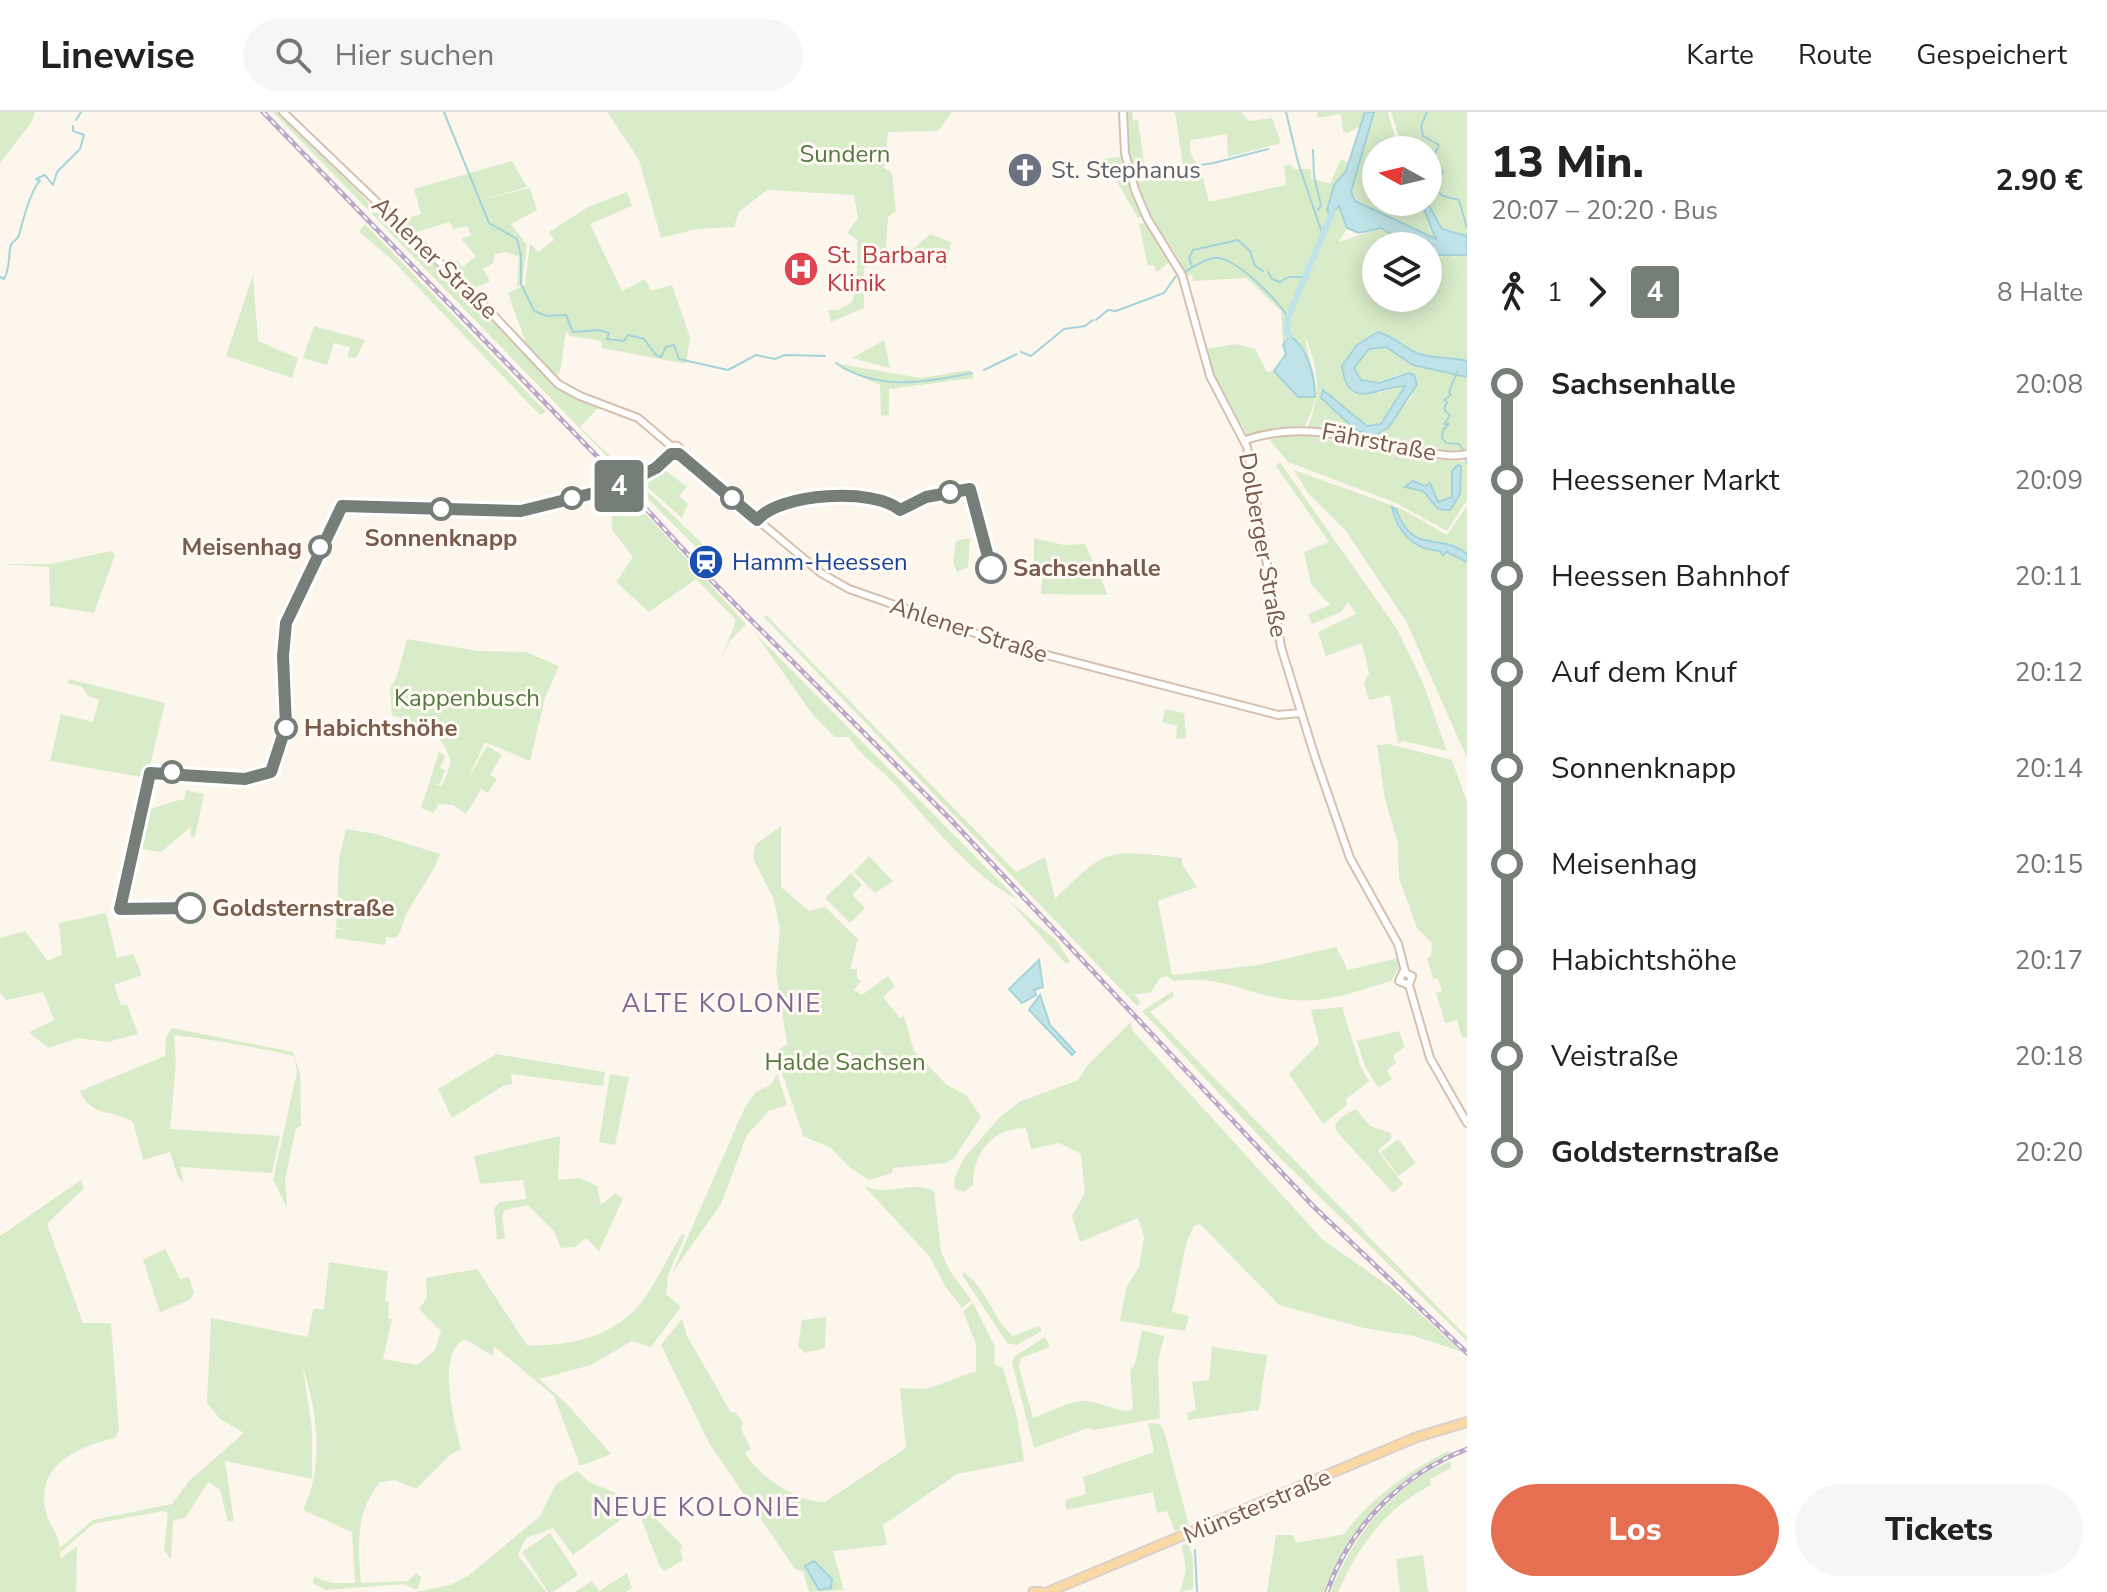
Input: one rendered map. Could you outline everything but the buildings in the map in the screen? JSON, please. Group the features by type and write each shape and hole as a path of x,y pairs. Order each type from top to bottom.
{"main road":[{"name":"Ahlener Straße","path":"283,112 470,292 558,384 572,393 638,418 671,446 678,447 679,454 821,573 849,589 1023,649 1278,715 1301,713"},
{"name":"Dolberger Straße","path":"1123,112 1125,153 1135,190 1147,218 1182,275 1210,376 1245,440 1281,647 1350,858 1394,934 1405,971 1412,976 1409,985 1430,1058 1467,1123"},
{"name":"Fährstraße","path":"1245,440 1304,428 1417,451 1455,456 1467,454"},
{"name":"Münsterstraße","path":"1048,1592 1417,1437 1467,1422"},
{"path":"1033,1592 1041,1592"}],"green space":[{"path":"0,112 35,112 31,123 0,163"},
{"path":"273,112 280,112 349,179 370,205 369,211"},
{"name":"Sundern","path":"607,112 952,112 938,131 888,132 884,168 892,173 896,211 888,217 886,247 864,268 864,308 831,322 828,310 838,310 852,302 857,283 857,240 847,233 858,218 854,195 767,190 739,212 734,227 697,229 661,238 639,160"},
{"path":"1125,112 1132,112 1133,120 1138,120 1145,169 1140,163 1134,164 1136,178 1131,167"},
{"path":"1175,112 1241,112 1249,121 1272,118 1281,143 1228,157 1227,134 1190,140 1190,151 1196,164 1183,167"},
{"path":"1317,112 1365,112 1362,126 1347,133 1343,131 1341,114 1318,118"},
{"path":"1374,112 1388,112 1394,136 1367,136"},
{"path":"1391,112 1467,112 1467,361 1423,355 1378,332 1344,380 1366,394 1404,385 1381,424 1368,426 1323,390 1323,402 1363,434 1383,433 1410,399 1417,384 1409,373 1369,383 1357,377 1354,368 1369,349 1386,347 1413,365 1467,377 1467,452 1452,455 1308,426 1315,403 1317,381 1305,336 1314,381 1315,394 1310,363 1294,338 1290,336 1283,345 1281,311 1247,278 1193,281 1192,275 1185,277 1178,257 1149,215 1137,182 1201,170 1209,202 1286,185 1284,166 1290,164 1294,169 1311,169 1311,178 1330,184 1341,159 1348,163 1329,203 1342,207 1347,228 1339,242 1362,234 1362,312 1442,312 1442,254 1456,257 1433,216 1442,216 1442,136 1399,136"},
{"path":"1362,152 1362,205 1355,202 1350,192"},
{"path":"1123,156 1142,216 1138,218 1104,159"},
{"path":"512,161 527,187 480,200 530,188 537,210 511,224 527,245 522,284 517,287 519,257 506,252 495,254 493,263 483,269 490,281 471,290 449,268 457,260 463,267 476,256 461,239 471,235 467,226 453,229 450,222 413,233 399,220 421,214 414,189"},
{"path":"627,192 632,206 590,224 622,291 645,279 651,291 672,285 690,337 686,364 602,348 601,341 570,336 566,331 560,372 556,377 527,346 508,293 525,285 530,243 538,252 554,240 549,232 590,206"},
{"path":"371,213 378,213 398,224 549,378 601,405 580,427 630,475 627,477"},
{"path":"1385,216 1427,216 1435,232 1420,232"},
{"path":"1145,223 1169,262 1157,272 1153,265 1148,266 1139,224"},
{"path":"365,224 546,412 541,415 535,410 390,258 359,232"},
{"path":"930,234 951,242 946,268 911,251"},
{"path":"253,275 258,341 298,358 292,378 226,356"},
{"path":"314,326 365,340 356,358 347,357 350,347 334,343 327,365 303,358"},
{"path":"884,340 890,368 852,358"},
{"path":"1237,344 1255,349 1267,372 1274,371 1298,397 1315,396 1305,426 1247,434 1212,375 1205,349"},
{"path":"839,364 921,378 970,370 974,378 889,389 889,415 881,416 880,385 842,369"},
{"path":"1301,434 1404,456 1467,462 1467,500 1447,531 1396,503 1288,462 1269,439"},
{"path":"1280,462 1397,629 1423,683 1447,751 1403,741 1398,743 1390,695 1369,700 1364,683 1369,673 1362,643 1326,656 1318,632 1356,614 1348,602 1341,612 1312,624 1308,614 1330,605 1311,584 1304,552 1329,542 1276,466"},
{"path":"664,469 687,487 679,496 688,504 682,518 645,485"},
{"path":"1294,470 1402,509 1447,535 1467,506 1467,758 1406,621 1346,531 1307,492"},
{"path":"639,483 711,552 696,547 637,488 635,485"},
{"path":"624,490 746,624 730,641 722,658 736,620 696,579 649,612 616,582 633,557 612,530 611,495"},
{"path":"970,538 968,567 957,572 953,561 956,541"},
{"path":"1034,538 1064,545 1085,544 1108,595 1041,594 1043,566 1034,565"},
{"path":"111,551 115,555 94,613 50,606 49,567 0,564 50,564"},
{"path":"766,615 1016,872 1045,857 1055,899 1087,869 1111,856 1123,853 1182,858 1182,864 1197,887 1158,901 1172,975 1258,965 1336,947 1348,970 1398,958 1399,967 1391,981 1319,1000 1277,998 1208,980 1174,981 1167,976 1160,978 1150,993 1134,994 1141,1002 1137,1006 764,617"},
{"path":"755,633 1018,900 966,861 849,737 835,737 813,715"},
{"name":"Kappenbusch","path":"407,639 479,651 526,652 559,666 545,698 530,761 485,742 468,779 487,746 502,755 490,775 497,779 488,793 476,786 481,790 466,814 453,805 438,804 434,813 421,808 439,752 445,756 440,768 445,770 440,784 434,784 442,786 451,762 435,734 392,715 390,689 397,676"},
{"path":"69,679 165,703 147,778 50,761 61,714 93,722 99,700 88,696 82,687 68,683"},
{"path":"1165,709 1184,713 1186,738 1176,739 1177,726 1162,722"},
{"path":"1389,744 1452,760 1467,802 1467,1037 1462,1038 1457,1020 1445,1023 1436,993 1442,991 1438,978 1433,979 1427,958 1431,956 1432,943 1417,928 1399,878 1398,843 1385,799 1377,745"},
{"path":"186,790 204,794 195,837 190,836 191,827 161,852 133,847 143,809 184,800"},
{"name":"Halde Sachsen","path":"781,826 781,887 809,911 825,907 858,939 850,969 857,969 857,978 861,981 854,990 862,995 888,976 895,986 883,997 900,1018 904,1016 914,1051 947,1085 966,1095 981,1117 954,1158 946,1163 893,1168 892,1173 869,1180 849,1167 831,1148 803,1136 775,1052 787,1044 776,972 780,929 774,900 753,858 755,845"},
{"path":"346,829 376,834 440,854 398,935 396,938 386,937 385,945 335,938 336,929 346,930 336,927 339,859"},
{"path":"869,856 893,881 875,893 854,872"},
{"path":"851,873 862,885 852,895 865,908 850,923 825,898"},
{"path":"1008,900 1057,941 1070,962 1066,964"},
{"path":"106,913 117,958 133,954 142,975 114,985 121,1005 127,1005 138,1034 108,1042 78,1038 48,1048 29,1032 54,1020 43,992 6,1000 0,993 0,938 25,931 48,961 62,954 59,923"},
{"path":"1173,991 1173,997 1150,1012 1467,1337 1467,1341 1274,1152 1142,1011"},
{"path":"1342,1007 1361,1068 1369,1081 1346,1099 1347,1105 1323,1124 1289,1074 1319,1043 1311,1010"},
{"path":"1131,1022 1132,1030 1322,1239 1390,1287 1462,1352 1414,1336 1364,1328 1279,1305 1200,1224 1194,1226 1186,1244 1172,1312 1189,1316 1185,1331 1120,1321 1126,1288 1139,1267 1144,1237 1138,1218 1080,1242 1072,1216 1085,1193 1081,1154 1059,1143 1031,1149 1026,1128 1003,1132 987,1144 976,1163 973,1185 963,1192 955,1189 954,1180 964,1158 999,1118 1019,1102 1078,1080 1087,1066"},
{"path":"172,1028 293,1052 294,1057 174,1035 176,1063 170,1129 280,1136 272,1173 180,1167 184,1183 178,1177 170,1152 143,1160 133,1122 96,1109 84,1099 80,1091 165,1056 166,1037"},
{"path":"1399,1031 1405,1047 1393,1055 1396,1063 1387,1070 1392,1079 1378,1088 1365,1066 1357,1041"},
{"path":"496,1054 605,1072 603,1086 511,1074 512,1084 503,1086 452,1118 438,1089"},
{"path":"295,1057 300,1073 301,1126 296,1128 285,1180 287,1207 273,1180 297,1072"},
{"path":"777,1073 787,1105 769,1111 747,1135 721,1204 672,1273 745,1107 756,1092 772,1084"},
{"path":"610,1074 629,1077 615,1145 599,1142"},
{"path":"1356,1109 1370,1126 1390,1133 1392,1138 1378,1151 1403,1184 1393,1193 1337,1132 1335,1125 1341,1117"},
{"path":"560,1136 558,1180 580,1178 597,1186 601,1205 615,1193 623,1199 599,1251 586,1238 575,1247 561,1248 554,1231 528,1205 505,1210 502,1215 505,1238 497,1240 494,1208 500,1202 526,1199 523,1180 480,1184 474,1156"},
{"path":"1398,1139 1416,1163 1398,1176 1381,1152"},
{"path":"81,1180 84,1188 47,1224 83,1323 111,1323 119,1430 115,1438 73,1453 62,1461 46,1482 46,1512 60,1548 93,1520 172,1504 190,1480 244,1433 220,1419 207,1403 211,1318 308,1337 313,1309 324,1309 329,1262 388,1271 385,1301 389,1302 388,1318 392,1319 383,1359 417,1365 435,1350 441,1331 419,1309 427,1298 426,1278 477,1269 527,1345 573,1342 603,1332 629,1315 651,1288 682,1234 685,1236 668,1275 666,1294 681,1307 651,1347 632,1341 591,1365 539,1379 566,1403 611,1454 580,1466 554,1396 494,1346 493,1356 465,1339 456,1347 449,1373 461,1449 450,1455 416,1489 395,1480 380,1482 362,1517 361,1583 408,1581 416,1573 421,1577 418,1590 403,1584 326,1590 313,1583 314,1577 332,1583 355,1583 352,1532 303,1510 314,1476 316,1440 312,1403 303,1368 312,1429 312,1479 225,1461 234,1521 228,1522 220,1490 208,1482 186,1517 173,1521 171,1560 164,1550 168,1513 163,1511 93,1524 60,1553 61,1558 77,1546 76,1592 0,1592 0,1236"},
{"path":"864,1186 882,1190 917,1187 934,1191 941,1252 950,1271 971,1300 962,1308 945,1286 930,1257"},
{"path":"165,1249 180,1279 189,1277 194,1293 190,1300 160,1312 143,1260"},
{"path":"963,1272 978,1286 1013,1336 1039,1326 1042,1331 1016,1345 1007,1343"},
{"path":"973,1303 995,1347 994,1364 1003,1368 1017,1417 1024,1461 957,1474 883,1525 887,1545 833,1551 844,1590 809,1592 803,1572 795,1569 709,1443 661,1345 682,1319 687,1336 730,1411 736,1413 743,1423 741,1429 751,1449 745,1453 751,1462 769,1479 791,1493 825,1502 906,1448 900,1388 927,1389 976,1371 976,1344 963,1311"},
{"path":"826,1317 825,1348 805,1353 798,1346 802,1320"},
{"path":"1142,1330 1164,1336 1158,1362 1160,1418 1094,1430 1088,1428 1034,1448 1012,1362 1015,1356 1045,1337 1050,1347 1021,1358 1019,1367 1033,1418 1082,1401 1131,1411 1130,1371 1135,1364"},
{"path":"1212,1347 1267,1355 1259,1410 1188,1420 1187,1413 1196,1410 1192,1382 1209,1380"},
{"path":"1148,1423 1160,1424 1164,1431 1189,1526 1175,1531 1167,1511 1157,1513 1153,1492 1066,1510 1065,1500 1086,1494 1083,1477 1154,1452"},
{"path":"1448,1451 1451,1453 1409,1478 1374,1510 1345,1548 1325,1592 1267,1592 1276,1535 1293,1535 1296,1543 1344,1534 1391,1486"},
{"path":"1451,1461 1451,1468 1430,1479 1431,1485 1400,1505 1375,1530 1338,1592 1331,1592 1350,1552 1378,1514 1412,1483"},
{"path":"577,1471 589,1482 616,1493 630,1513 573,1555 553,1528 526,1538 518,1555 546,1592 416,1592 450,1585 468,1576 540,1516 556,1484"},
{"path":"651,1514 683,1546 680,1551 683,1560 665,1571 660,1567 641,1518"},
{"path":"550,1533 578,1575 553,1592 548,1592 522,1552"},
{"path":"1188,1542 1193,1559 1193,1589 1180,1592 1186,1570 1182,1546"},
{"path":"1423,1555 1428,1592 1400,1592 1396,1559"},
{"path":"627,1573 632,1588 626,1592 575,1592 592,1581 599,1591"}],"water":[{"path":"1365,112 1374,112 1367,136 1362,136 1362,154 1351,192 1355,201 1362,204 1362,216 1387,216 1421,232 1388,232 1381,228 1359,233 1347,228 1339,206 1330,215 1327,210 1334,185 1346,171"},
{"path":"1427,216 1435,216 1442,229 1467,236 1467,255 1442,255 1442,232 1433,232"},
{"path":"1378,332 1423,355 1467,361 1467,377 1413,365 1386,347 1369,349 1354,368 1361,380 1379,383 1409,373 1414,375 1417,384 1389,427 1374,436 1356,430 1321,398 1323,390 1367,426 1381,424 1405,386 1358,393 1345,381 1342,366 1357,345"},
{"path":"1290,336 1302,347 1309,363 1315,397 1298,397 1274,371 1286,354 1283,345"},
{"path":"1461,466 1460,494 1450,510 1436,507 1423,491 1405,487 1413,481 1425,486 1430,483 1438,502 1452,497 1452,471"},
{"path":"1392,507 1410,533 1427,541 1457,548 1467,554 1467,562 1447,552 1443,555 1440,551 1414,543 1402,531"},
{"path":"1039,960 1043,987 1034,990 1036,995 1022,1003 1009,989"},
{"path":"1040,995 1050,1025 1075,1052 1072,1055 1029,1010"},
{"path":"814,1561 832,1579 831,1588 819,1590 805,1566"}],"waterway":[{"path":"76,120 81,112"},
{"path":"444,112 489,223 517,239 521,256 521,284 534,311 547,316 566,315 573,332 599,330 609,333 607,339 624,341 628,335 644,339 661,357 666,347 674,345 679,359 728,370 756,355 775,359 785,355 825,356"},
{"path":"1286,112 1298,162 1323,236"},
{"path":"1427,112 1421,126 1423,136 1439,145 1433,157 1443,172 1436,190 1443,196 1459,200 1467,228"},
{"path":"0,277 4,279 6,274 11,245 18,237 30,198 40,181 36,179 45,175 53,185 57,172 80,149 84,135 73,131 73,126"},
{"path":"1148,173 1214,163 1268,149"},
{"path":"1313,150 1314,176 1321,205 1318,210"},
{"path":"1290,336 1287,332 1288,317 1333,211"},
{"path":"1192,266 1189,258 1193,250 1238,240 1250,251 1255,266 1263,271"},
{"path":"1185,272 1206,260 1222,259 1254,280 1288,317"},
{"path":"1268,272 1272,279 1280,282 1288,277 1308,277"},
{"path":"1096,320 1108,310 1116,311 1164,293 1176,276"},
{"path":"1021,352 1031,356 1064,329 1085,326 1093,320"},
{"path":"984,370 1017,354"},
{"path":"836,363 868,378 885,381 919,381 972,373"},
{"path":"1457,372 1449,392 1451,395 1444,400 1447,402 1444,409 1450,416 1444,424 1449,424 1443,430 1442,438 1446,443 1459,444 1464,451"},
{"path":"1465,458 1467,463"},
{"path":"1195,1550 1197,1592"}],"railway":[{"path":"263,112 618,478 713,582 951,820 1313,1206 1467,1353"},
{"path":"1327,1592 1349,1545 1381,1505 1421,1473 1467,1449"}],"bus line":[{"name":"4","path":"190,908 120,909 150,773 180,772 245,779 258,778 271,772 286,726 283,656 286,623 300,587 342,506 521,511 618,487 656,468 671,454 679,454 757,520 773,506 803,501 857,494 887,500 900,510 926,497 970,489 991,568"}],"place":[{"name":"St. Stephanus","path":"1025,170"},
{"name":"St. Barbara Klinik","path":"801,269"},
{"name":"Sonnenknapp","path":"441,509"},
{"name":"Meisenhag","path":"320,547"},
{"name":"Hamm-Heessen","path":"706,562"},
{"name":"Sachsenhalle","path":"991,568"},
{"name":"Habichtshöhe","path":"286,728"},
{"name":"Goldsternstraße","path":"190,908"}],"district":[{"name":"ALTE KOLONIE","path":"722,1003"},
{"name":"NEUE KOLONIE","path":"697,1507"}]}
